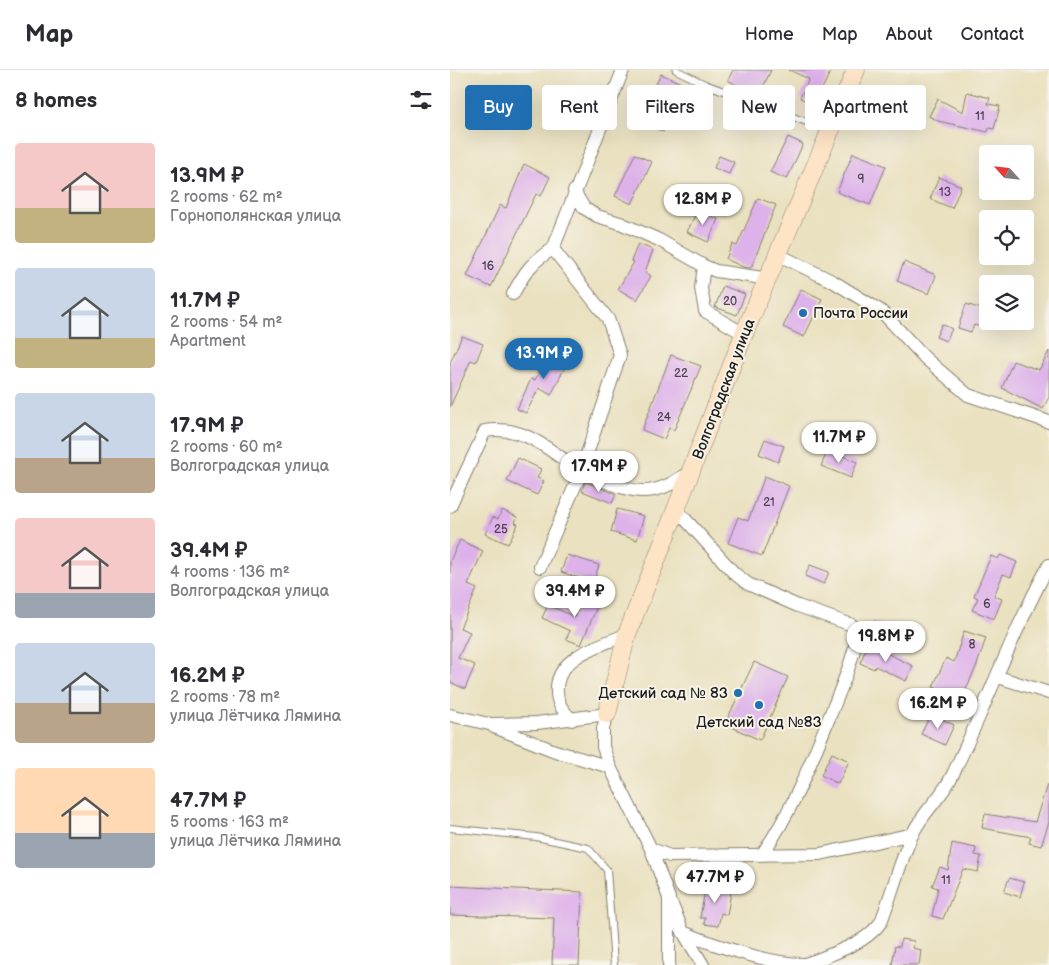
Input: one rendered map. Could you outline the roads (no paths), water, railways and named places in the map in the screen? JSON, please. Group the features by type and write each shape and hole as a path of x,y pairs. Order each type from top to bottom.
{"street":[{"path":"513,294 527,268 537,258 553,249 574,191 623,70"},
{"name":"Волгоградская улица","path":"607,714 627,634 678,510 744,334 832,131 856,70"},
{"path":"574,191 584,208 597,216 620,223 659,240 704,266 716,271 769,279"},
{"path":"540,567 582,472 620,355 608,319 553,249"},
{"path":"779,254 834,282 881,311 925,358 968,395 1049,422"},
{"path":"704,266 701,288 706,311 744,334"},
{"path":"450,506 485,431 501,428 531,437 582,472 627,490 651,492 674,484 692,469"},
{"path":"678,510 734,573 748,584 852,625 858,634 845,677 807,772 788,814 763,853"},
{"path":"683,932 723,949 778,965 804,964 858,944 872,935 881,922 912,834 922,816 951,778 998,677 1023,613 1049,565"},
{"path":"572,720 561,709 557,698 558,682 564,668 576,657 627,634"},
{"path":"998,677 1049,693"},
{"path":"450,714 489,724 555,751 610,767"},
{"path":"489,724 572,720 607,714 603,729 603,747 610,767 651,849 683,932 704,965"},
{"path":"651,849 670,856 763,853 820,854 912,834"},
{"path":"669,898 669,965"}],"lane":[{"path":"676,70 705,84 832,131"},
{"path":"450,828 536,837 588,848 607,870 614,965"}],"place":[{"name":"Почта России","path":"803,313"},
{"name":"Детский сад № 83","path":"738,693"},
{"name":"Детский сад №83","path":"759,705"}]}
